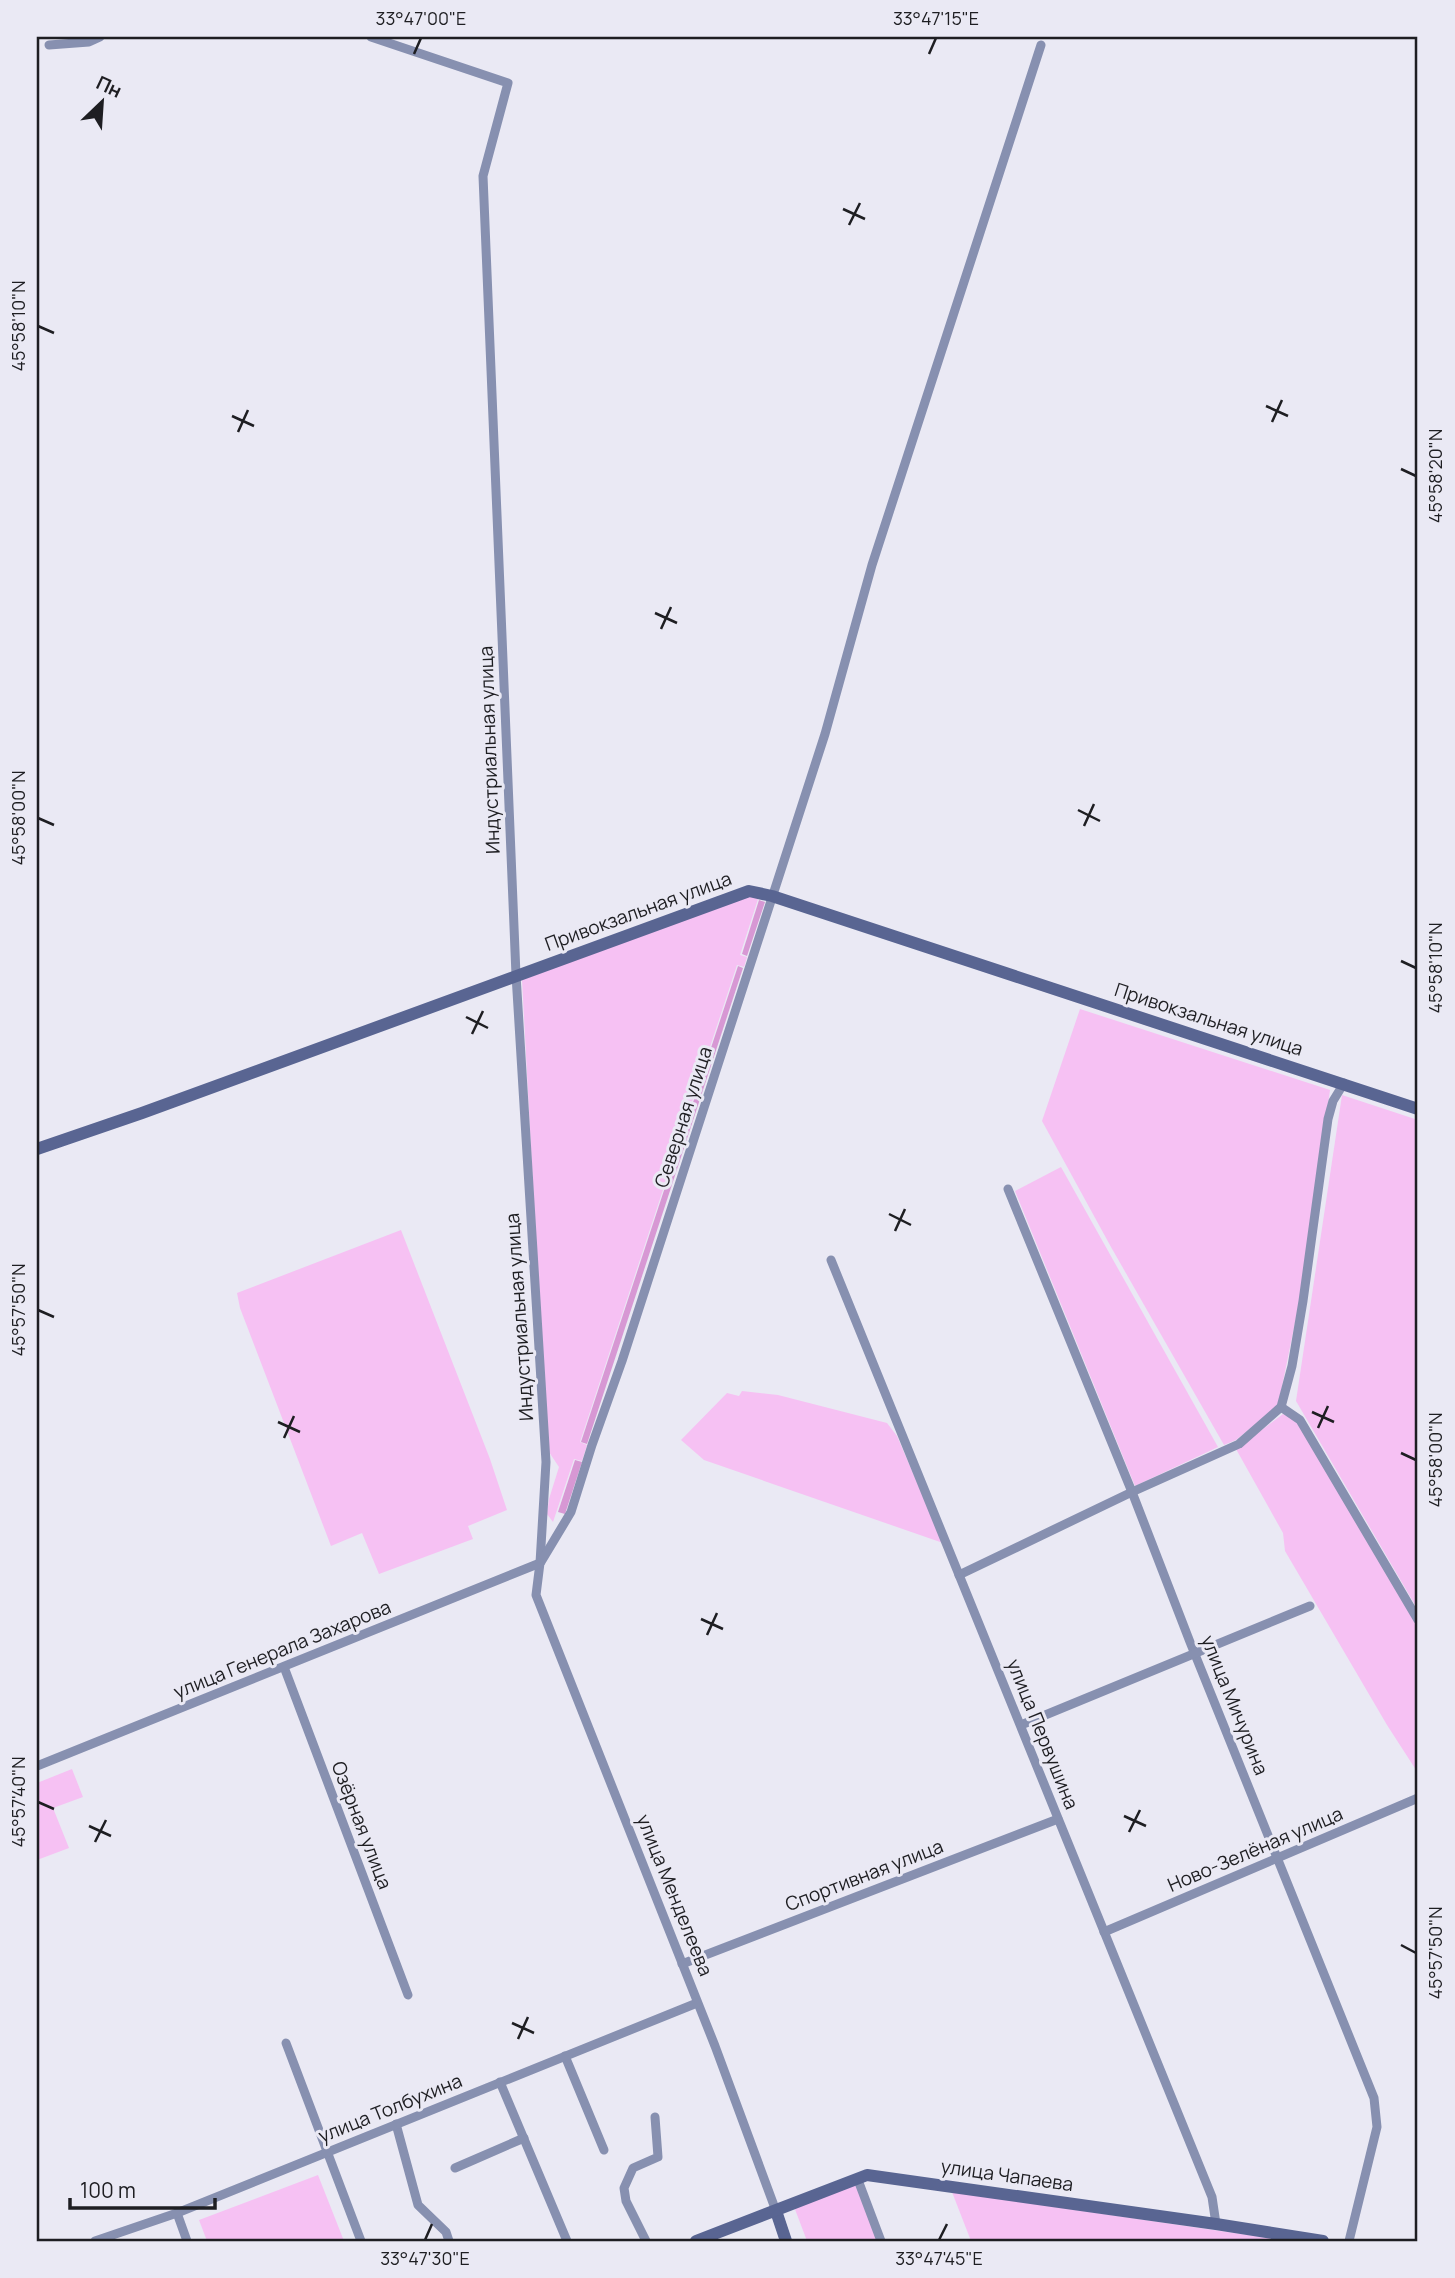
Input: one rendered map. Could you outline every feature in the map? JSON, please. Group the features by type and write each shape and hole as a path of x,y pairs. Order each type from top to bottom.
{"main road":[{"name":"Привокзальная улица","path":"37,1149 749,891 772,896 1418,1109"},
{"name":"улица Чапаева","path":"696,2241 867,2175 1323,2241"},
{"name":"улица Менделеева","path":"776,2211 786,2241"}],"street":[{"path":"49,45 89,42 100,37"},
{"name":"Индустриальная улица","path":"371,37 508,83 483,176 516,975 546,1462 540,1563"},
{"name":"Северная улица","path":"540,1563 571,1513 844,674 872,565 1041,45"},
{"path":"959,1576 1132,1492 1239,1444 1281,1408 1289,1380 1303,1301 1328,1119 1333,1101 1344,1083"},
{"name":"улица Мичурина","path":"1008,1189 1374,2098 1377,2127 1349,2241"},
{"name":"улица Первушина","path":"831,1260 1212,2197 1216,2224"},
{"path":"1281,1408 1300,1419 1418,1620"},
{"name":"улица Генерала Захарова","path":"37,1766 540,1563"},
{"name":"улица Менделеева","path":"540,1563 536,1595 776,2211"},
{"path":"1021,1726 1310,1606"},
{"name":"Озёрная улица","path":"284,1667 408,1995"},
{"name":"Ново-Зелёная улица","path":"1104,1932 1418,1798"},
{"name":"Спортивная улица","path":"682,1964 1058,1819"},
{"name":"улица Толбухина","path":"95,2241 177,2213 697,2003"},
{"path":"286,2043 361,2241"},
{"path":"565,2056 604,2150"},
{"path":"500,2082 567,2241"},
{"path":"646,2241 626,2201 624,2188 633,2168 658,2157 655,2117"},
{"path":"396,2124 418,2205 446,2232 449,2241"},
{"path":"456,2168 524,2138"},
{"path":"858,2180 881,2241"},
{"path":"177,2213 187,2241"}],"shaded area":[{"path":"747,895 759,896 740,955 747,957 744,967 737,965 580,1442 587,1445 582,1461 574,1459 553,1522 547,1514 559,1467 549,1452 546,1428 522,980"},
{"path":"759,900 765,902 747,956 742,954"},
{"path":"738,966 743,968 587,1444 581,1442"},
{"path":"1080,1009 1330,1090 1299,1303 1278,1406 1236,1440 1224,1445 1042,1121"},
{"path":"1342,1095 1418,1120 1418,1610 1296,1401"},
{"path":"1061,1167 1218,1447 1135,1486 1015,1191"},
{"path":"401,1230 490,1459 507,1510 468,1526 473,1539 379,1574 362,1533 331,1546 240,1308 237,1293"},
{"path":"742,1391 778,1395 887,1423 897,1436 943,1543 704,1460 681,1440 727,1393 739,1396"},
{"path":"1283,1414 1296,1420 1418,1628 1418,1773 1285,1551 1283,1533 1236,1449"},
{"path":"575,1460 582,1462 565,1514 558,1512"},
{"path":"72,1769 83,1797 53,1808 69,1848 37,1860 37,1783"},
{"path":"318,2175 344,2241 207,2241 199,2220"},
{"path":"858,2180 881,2241 807,2241 793,2204"},
{"path":"952,2192 1289,2241 971,2241"}]}
